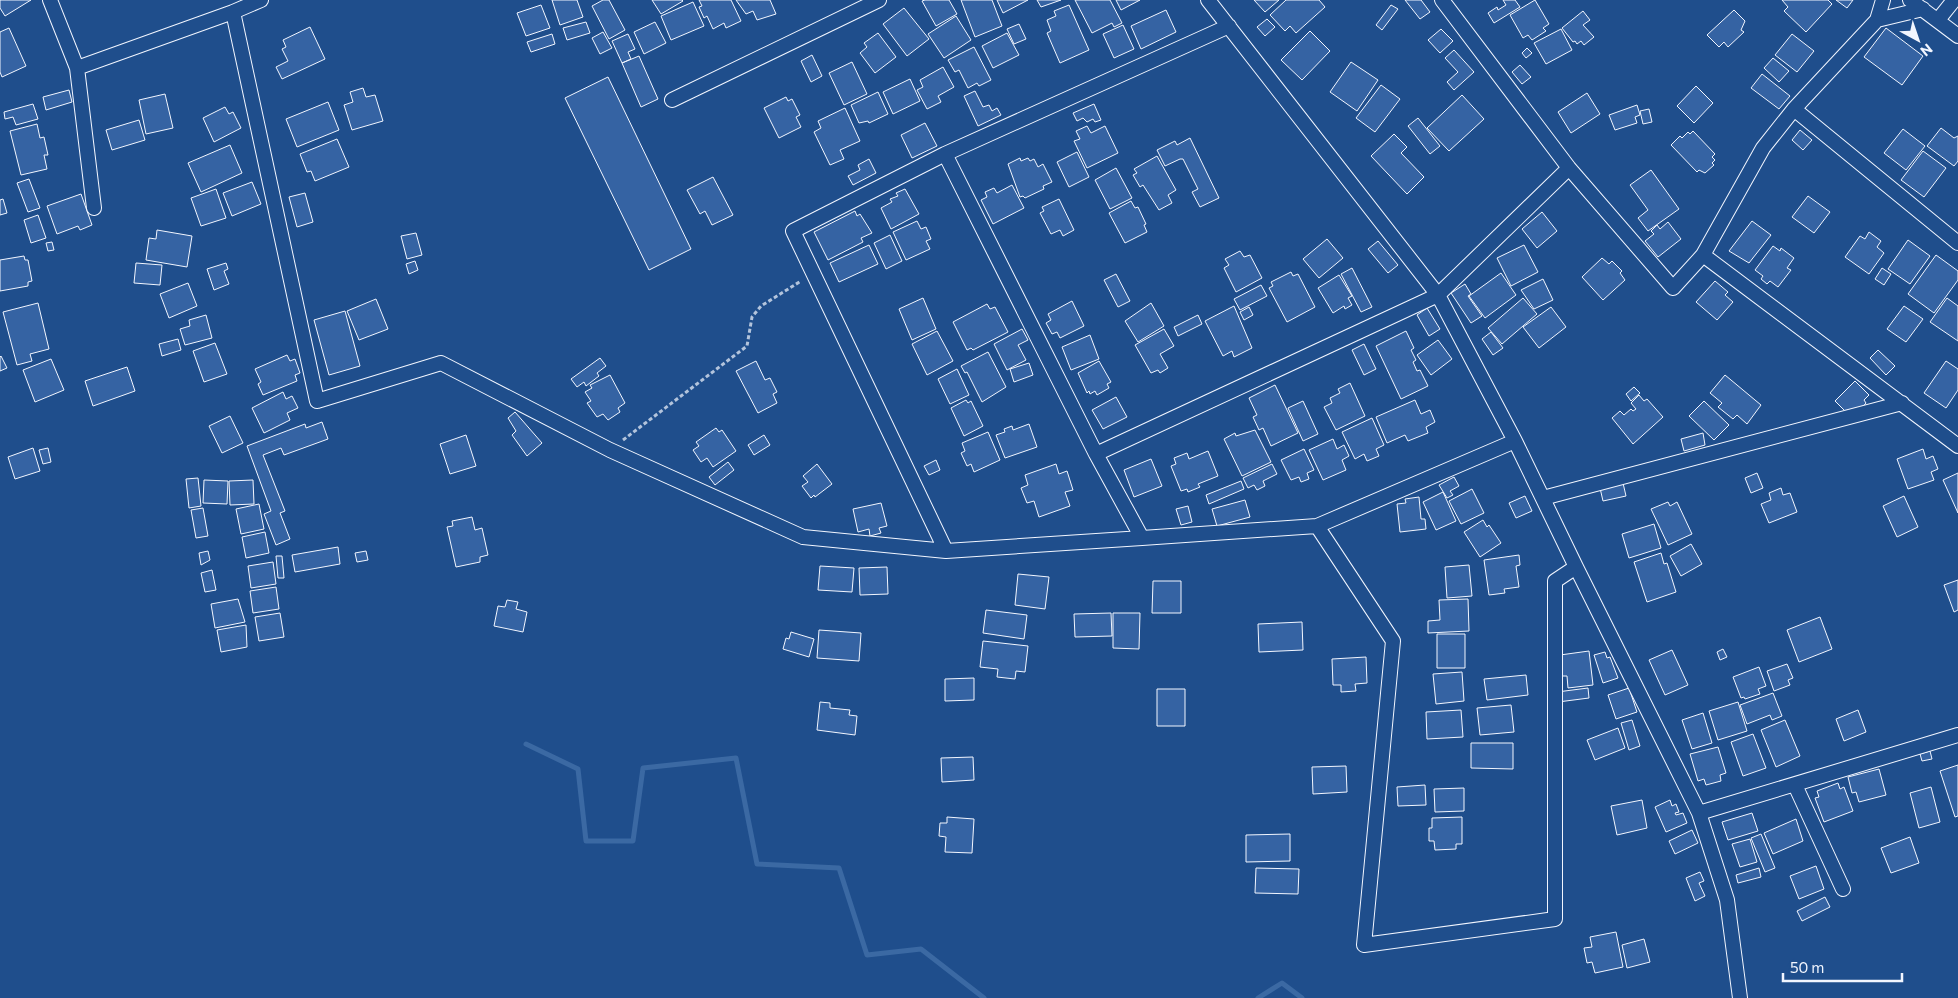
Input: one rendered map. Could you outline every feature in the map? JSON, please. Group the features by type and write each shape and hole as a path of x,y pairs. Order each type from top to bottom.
{"street":[{"path":"50,0 77,68 94,208"},
{"path":"77,68 261,0"},
{"path":"672,100 878,0"},
{"path":"1208,0 1438,296 1515,441 1699,813 1727,900 1740,998"},
{"path":"1442,0 1569,168 1672,288 1703,255 1763,148 1794,109 1877,20 1883,0"},
{"path":"1910,0 1958,36"},
{"path":"1938,20 1954,0"},
{"path":"1877,20 1923,9"},
{"path":"232,12 317,401 441,363 610,450 803,537 946,551 1317,526 1515,441"},
{"path":"946,551 793,231 945,154 1229,26"},
{"path":"1794,109 1958,242"},
{"path":"945,154 1096,454 1142,538"},
{"path":"1096,454 1438,296 1569,168"},
{"path":"1703,255 1958,446"},
{"path":"1543,498 1902,403"},
{"path":"1317,526 1392,640 1364,945 1554,919 1555,581 1576,567"},
{"path":"1699,813 1958,735"},
{"path":"1795,785 1843,889"}],"path":[{"path":"610,450 747,346 752,317 761,306 798,284 811,269"}],"building":[{"path":"0,0 31,0 5,16 0,8"},
{"path":"552,0 577,0 583,17 560,25"},
{"path":"603,0 609,0 625,30 609,39 592,6"},
{"path":"652,0 682,0 683,1 661,14"},
{"path":"699,0 731,0 741,21 726,28 724,23 713,29 707,16 704,18 699,7 702,6"},
{"path":"736,0 770,0 776,14 757,20 753,11 746,14"},
{"path":"949,0 957,14 936,26 922,1"},
{"path":"961,0 992,0 1002,26 975,37"},
{"path":"997,0 1028,0 1003,13"},
{"path":"1037,0 1061,0 1041,7"},
{"path":"1075,0 1110,0 1122,23 1114,27 1112,23 1092,33"},
{"path":"1116,0 1140,0 1121,10"},
{"path":"1254,0 1279,0 1265,12"},
{"path":"1286,0 1319,0 1325,7 1296,33 1290,26 1285,31 1270,15"},
{"path":"1405,0 1421,0 1430,12 1420,19"},
{"path":"1503,0 1515,0 1520,7 1494,23 1488,13 1497,7 1498,10 1506,5"},
{"path":"1535,0 1549,24 1543,28 1546,31 1532,40 1528,35 1523,38 1510,15"},
{"path":"1782,0 1828,0 1832,4 1806,32 1784,11 1788,7"},
{"path":"1836,0 1853,0 1847,8"},
{"path":"693,2 704,26 671,40 661,16"},
{"path":"541,5 550,28 526,36 517,13"},
{"path":"1069,5 1089,50 1060,63 1047,33 1051,31 1047,20 1056,16 1054,11"},
{"path":"1391,5 1398,9 1382,30 1376,25"},
{"path":"904,8 929,39 907,56 883,24"},
{"path":"1166,10 1176,32 1141,49 1131,26"},
{"path":"1734,10 1745,21 1741,30 1744,32 1728,47 1724,42 1719,47 1707,35"},
{"path":"1583,11 1590,20 1583,25 1594,37 1584,45 1581,41 1577,44 1575,41 1573,42 1562,28"},
{"path":"956,16 971,40 944,58 928,34"},
{"path":"1267,19 1275,27 1265,36 1257,27"},
{"path":"586,22 590,33 567,40 563,28"},
{"path":"655,22 666,43 644,54 634,32"},
{"path":"1019,24 1026,39 1014,44 1007,29"},
{"path":"1123,25 1134,49 1114,58 1103,34"},
{"path":"310,27 325,59 282,79 276,67 288,61 282,49 286,47 283,40"},
{"path":"9,28 26,66 2,77 0,72 0,32"},
{"path":"1886,28 1923,56 1902,85 1864,57"},
{"path":"1441,29 1453,41 1440,53 1428,40"},
{"path":"1561,29 1572,50 1546,64 1534,43"},
{"path":"1310,31 1330,51 1302,80 1281,60"},
{"path":"603,32 612,48 600,54 592,38"},
{"path":"878,33 896,57 875,73 860,53 867,47 864,43"},
{"path":"1007,33 1019,55 993,68 982,46"},
{"path":"552,34 555,44 531,52 527,42"},
{"path":"628,34 635,49 628,52 631,59 622,63 612,41"},
{"path":"1792,34 1814,51 1797,72 1775,55"},
{"path":"974,47 991,80 979,86 977,83 968,88 959,70 955,72 948,60"},
{"path":"1527,48 1532,53 1526,58 1522,53"},
{"path":"1454,50 1474,72 1454,90 1447,82 1458,72 1445,58"},
{"path":"812,55 822,76 811,82 801,61"},
{"path":"639,56 658,99 641,107 622,63"},
{"path":"1773,58 1789,71 1779,82 1764,68"},
{"path":"852,62 867,94 844,105 829,73"},
{"path":"1351,62 1378,80 1357,111 1330,92"},
{"path":"1520,65 1531,77 1522,84 1512,72"},
{"path":"943,67 954,87 938,96 941,102 927,109 917,90 923,87 920,80"},
{"path":"1762,74 1790,96 1779,109 1751,88"},
{"path":"608,77 691,249 649,270 565,98"},
{"path":"910,79 920,101 893,114 883,92"},
{"path":"1381,85 1400,99 1375,132 1356,118"},
{"path":"1696,86 1713,103 1694,123 1677,106"},
{"path":"363,88 366,97 375,95 383,121 352,130 344,105 353,102 350,92"},
{"path":"69,90 72,102 46,110 43,97"},
{"path":"975,91 983,107 989,105 992,111 997,108 1001,115 978,126 964,96"},
{"path":"878,92 888,114 869,123 868,121 859,123 851,105"},
{"path":"1587,93 1600,114 1571,133 1558,112"},
{"path":"165,94 173,128 146,134 139,100"},
{"path":"1462,95 1484,119 1449,151 1427,128"},
{"path":"786,97 788,101 792,99 800,115 796,117 801,127 779,138 764,108"},
{"path":"328,102 339,130 297,147 286,119"},
{"path":"33,104 38,119 16,125 13,117 5,119 4,112"},
{"path":"1094,104 1101,120 1095,122 1093,119 1087,122 1083,118 1077,121 1073,113"},
{"path":"1637,105 1640,115 1635,117 1637,123 1615,130 1609,115"},
{"path":"225,107 229,114 233,112 241,128 214,142 203,118"},
{"path":"845,108 860,141 840,150 844,159 830,165 814,132 821,128 818,121"},
{"path":"1649,109 1652,122 1643,124 1640,111"},
{"path":"1418,118 1440,146 1430,154 1408,126"},
{"path":"139,120 145,140 112,150 106,130"},
{"path":"925,123 937,146 912,158 901,135"},
{"path":"37,124 40,138 44,137 48,155 44,155 47,169 21,175 10,131"},
{"path":"1087,126 1091,133 1105,126 1118,153 1087,168 1074,141 1080,139 1076,131"},
{"path":"1941,128 1954,138 1958,136 1958,161 1954,166 1927,146"},
{"path":"1903,129 1925,146 1906,170 1884,153"},
{"path":"1800,130 1812,140 1803,150 1792,140"},
{"path":"1693,131 1715,154 1712,157 1715,160 1712,163 1714,165 1705,173 1699,170 1697,172 1671,145 1680,136 1682,138 1688,132 1690,134"},
{"path":"1394,134 1407,147 1401,153 1424,177 1407,194 1371,156"},
{"path":"1190,138 1219,198 1200,207 1192,192 1198,189 1183,159 1165,166 1157,150 1175,141 1177,145"},
{"path":"337,139 349,167 315,181 311,171 307,172 300,154"},
{"path":"230,145 242,173 201,192 188,163"},
{"path":"1923,151 1946,168 1924,197 1901,180"},
{"path":"1077,152 1089,177 1069,187 1057,162"},
{"path":"1157,156 1176,190 1168,195 1172,203 1159,210 1143,185 1140,187 1133,175 1137,173 1134,169"},
{"path":"1020,158 1021,161 1028,158 1030,161 1034,159 1038,167 1043,164 1052,182 1043,186 1044,189 1025,198 1023,196 1020,197 1008,164"},
{"path":"869,159 876,173 853,185 848,176 860,170 858,165"},
{"path":"1116,168 1132,198 1110,209 1095,180"},
{"path":"1651,170 1679,209 1648,231 1638,218 1648,210 1630,185"},
{"path":"713,177 733,215 712,225 705,211 700,214 687,190"},
{"path":"29,179 40,208 28,212 17,183"},
{"path":"252,182 261,204 232,216 223,193"},
{"path":"1012,185 1024,208 993,224 981,200 987,197 985,192 994,188 997,193"},
{"path":"216,189 226,218 201,226 191,198"},
{"path":"905,189 919,214 891,229 881,208 892,202 890,199 898,196 896,193"},
{"path":"305,193 313,222 297,227 289,197"},
{"path":"81,194 92,225 80,230 78,226 57,234 47,206"},
{"path":"1808,196 1830,212 1814,233 1792,217"},
{"path":"3,199 7,213 0,215 0,200"},
{"path":"1059,199 1074,230 1063,236 1060,230 1051,234 1040,213 1044,211 1042,207"},
{"path":"1131,201 1135,208 1138,207 1146,224 1144,225 1147,232 1125,243 1109,213"},
{"path":"855,211 857,216 860,214 872,233 861,238 863,242 828,260 814,232"},
{"path":"1542,212 1557,231 1537,248 1522,229"},
{"path":"38,215 46,238 31,243 24,220"},
{"path":"917,221 921,229 926,227 931,239 926,241 930,249 906,260 893,232"},
{"path":"1752,221 1771,235 1749,263 1729,251"},
{"path":"1668,222 1681,239 1658,257 1645,241 1654,234 1651,231 1657,225 1660,229"},
{"path":"157,230 192,236 187,267 146,260 149,238 156,239"},
{"path":"1869,232 1881,241 1877,247 1884,253 1869,274 1845,257 1860,236 1865,239"},
{"path":"416,233 422,255 407,259 401,236"},
{"path":"890,235 902,261 886,269 874,243"},
{"path":"1327,239 1343,258 1319,278 1303,259"},
{"path":"1908,240 1930,256 1910,284 1888,269"},
{"path":"1378,241 1398,265 1388,273 1368,249"},
{"path":"52,242 54,250 48,251 46,243"},
{"path":"869,245 878,264 839,282 830,263"},
{"path":"1524,245 1538,272 1511,286 1497,258"},
{"path":"1773,246 1780,251 1781,248 1794,258 1787,268 1791,270 1778,287 1770,281 1767,284 1761,279 1763,276 1755,270"},
{"path":"1240,251 1244,257 1250,255 1262,278 1236,292 1224,268 1229,265 1225,259"},
{"path":"1936,255 1958,271 1958,280 1934,313 1908,294"},
{"path":"24,256 25,260 28,260 32,281 28,282 28,286 0,291 0,260"},
{"path":"1602,258 1609,264 1612,261 1622,271 1620,273 1625,280 1603,300 1582,277"},
{"path":"415,261 418,270 409,274 406,264"},
{"path":"136,263 162,265 160,285 134,283"},
{"path":"226,263 228,269 224,271 229,284 214,290 207,269"},
{"path":"1352,268 1372,307 1361,312 1341,274"},
{"path":"1882,268 1891,274 1884,285 1875,279"},
{"path":"1291,272 1293,276 1298,274 1315,307 1287,322 1269,288 1273,286 1271,282"},
{"path":"1501,273 1516,295 1485,318 1469,296"},
{"path":"1116,274 1130,301 1118,307 1104,280"},
{"path":"1339,275 1352,296 1348,298 1352,305 1345,309 1344,306 1333,313 1318,288"},
{"path":"1543,279 1553,300 1534,309 1521,290"},
{"path":"1715,281 1728,292 1725,295 1733,302 1717,320 1696,302"},
{"path":"188,283 197,306 169,318 160,294"},
{"path":"1465,284 1471,294 1468,296 1482,316 1471,323 1451,293"},
{"path":"1261,285 1267,296 1240,310 1234,299"},
{"path":"923,298 936,329 912,340 899,309"},
{"path":"1523,298 1537,314 1502,344 1488,328"},
{"path":"1947,298 1958,306 1958,341 1930,322"},
{"path":"376,299 388,329 359,340 347,311"},
{"path":"1072,301 1084,326 1060,338 1057,332 1052,334 1046,323 1051,320 1048,314"},
{"path":"38,303 49,349 30,354 32,361 17,365 3,312"},
{"path":"1151,303 1164,326 1138,342 1125,321"},
{"path":"987,304 990,309 995,307 1008,332 973,350 971,348 967,350 953,322"},
{"path":"1234,306 1252,348 1234,357 1232,351 1223,356 1205,321"},
{"path":"1904,306 1923,319 1906,342 1887,329"},
{"path":"1249,307 1253,315 1244,320 1240,312"},
{"path":"1551,307 1566,327 1539,348 1523,327"},
{"path":"1427,308 1440,329 1429,336 1417,315"},
{"path":"345,311 360,366 329,375 314,320"},
{"path":"206,315 212,338 185,345 180,329 190,326 189,320"},
{"path":"1198,315 1202,324 1178,336 1174,327"},
{"path":"1022,329 1028,340 1018,345 1026,360 1007,370 994,344"},
{"path":"1164,329 1174,346 1160,354 1168,368 1160,373 1158,370 1151,373 1135,345"},
{"path":"937,331 953,361 927,375 912,344"},
{"path":"1406,331 1414,348 1411,350 1416,360 1413,362 1417,371 1420,370 1428,386 1401,399 1376,346"},
{"path":"1491,332 1503,348 1493,355 1482,339"},
{"path":"1090,335 1099,359 1071,370 1062,347"},
{"path":"178,339 181,350 162,356 159,344"},
{"path":"1438,340 1452,359 1431,375 1417,355"},
{"path":"215,343 227,374 204,382 193,351"},
{"path":"1364,344 1376,369 1364,375 1352,350"},
{"path":"1878,350 1895,366 1886,375 1870,358"},
{"path":"988,352 1006,387 982,402 967,372 965,373 961,366"},
{"path":"287,355 290,361 295,359 300,373 295,375 297,381 263,395 258,384 261,382 255,369"},
{"path":"0,357 7,368 0,371"},
{"path":"600,358 606,366 597,373 599,376 586,386 584,382 577,387 571,379"},
{"path":"51,359 64,390 35,402 23,370"},
{"path":"756,361 765,380 770,378 777,392 773,394 777,403 758,413 736,371"},
{"path":"1099,361 1111,382 1107,384 1109,388 1097,395 1095,391 1090,394 1089,391 1087,393 1078,373"},
{"path":"1946,361 1958,369 1958,390 1946,408 1924,393"},
{"path":"1029,363 1033,375 1014,382 1010,369"},
{"path":"127,367 135,391 93,406 85,381"},
{"path":"957,369 969,395 950,404 938,379"},
{"path":"610,375 625,403 618,408 620,412 608,420 603,414 597,417 587,403 591,401 585,392 592,388 590,385"},
{"path":"1725,375 1761,405 1747,424 1737,415 1733,419 1718,407 1722,403 1710,393"},
{"path":"1855,381 1869,395 1864,400 1866,403 1860,410 1857,407 1849,415 1835,401"},
{"path":"1350,383 1365,416 1336,430 1324,407 1332,403 1330,398 1340,393 1338,389"},
{"path":"1275,385 1298,433 1271,446 1263,428 1259,430 1253,417 1257,415 1249,398"},
{"path":"1634,387 1640,393 1631,401 1626,394"},
{"path":"283,392 286,399 292,396 298,408 287,413 290,420 264,433 252,408"},
{"path":"1639,395 1644,401 1647,399 1663,417 1633,444 1612,418 1620,411 1624,415 1631,409 1633,411 1636,409 1631,403"},
{"path":"1116,397 1127,417 1103,429 1092,410"},
{"path":"966,400 968,403 971,401 983,426 964,436 951,408"},
{"path":"1415,400 1421,414 1430,410 1435,422 1426,427 1428,433 1408,441 1405,435 1387,443 1376,417"},
{"path":"1303,401 1318,434 1303,441 1288,408"},
{"path":"1704,401 1729,425 1714,440 1689,416"},
{"path":"515,412 542,443 527,456 512,435 516,431 508,418"},
{"path":"230,416 243,443 222,453 209,426"},
{"path":"1372,418 1384,445 1376,449 1379,456 1367,461 1364,454 1355,459 1342,432"},
{"path":"322,422 328,439 284,455 281,448 263,455 285,511 280,513 290,539 276,545 264,514 271,511 247,446 305,424 306,428"},
{"path":"1029,424 1037,447 1005,458 996,435 1005,432 1004,429 1012,426 1013,430"},
{"path":"716,428 719,432 722,430 736,451 713,467 707,458 701,462 693,450 699,446 696,442"},
{"path":"1255,430 1271,462 1242,476 1224,439 1235,433 1236,436"},
{"path":"988,432 1000,460 974,472 971,464 967,466 961,453 965,451 962,443"},
{"path":"1703,433 1705,445 1684,451 1681,439"},
{"path":"466,435 476,466 450,474 440,444"},
{"path":"764,435 770,445 754,455 748,445"},
{"path":"1333,439 1337,449 1344,445 1349,456 1342,460 1346,470 1323,480 1309,450"},
{"path":"33,448 40,471 15,479 8,457"},
{"path":"48,448 51,462 43,464 39,450"},
{"path":"1304,449 1314,470 1307,473 1309,479 1301,482 1299,477 1291,480 1281,460"},
{"path":"1923,449 1926,459 1933,456 1938,469 1931,472 1934,480 1908,489 1897,459"},
{"path":"1208,451 1218,476 1198,484 1200,487 1188,492 1187,489 1181,491 1171,466 1176,464 1174,458 1187,453 1189,459"},
{"path":"1151,459 1162,486 1134,497 1124,470"},
{"path":"936,460 940,470 929,475 924,466"},
{"path":"728,462 734,470 715,485 709,477"},
{"path":"817,464 832,484 811,498 802,486 808,482 803,476"},
{"path":"1056,464 1059,474 1067,471 1073,490 1065,492 1070,506 1039,517 1034,501 1027,503 1021,488 1028,485 1025,475"},
{"path":"1272,464 1277,474 1263,481 1265,486 1257,490 1254,485 1248,488 1243,478"},
{"path":"1757,473 1763,488 1751,493 1745,478"},
{"path":"1958,473 1958,513 1943,480"},
{"path":"1454,477 1459,486 1450,491 1453,495 1447,498 1439,485"},
{"path":"198,478 201,506 189,508 186,479"},
{"path":"204,480 228,481 227,504 203,503"},
{"path":"253,480 254,504 230,505 229,481"},
{"path":"1241,481 1244,489 1209,504 1206,495"},
{"path":"1623,483 1626,496 1603,501 1600,488"},
{"path":"1781,488 1783,495 1790,493 1797,512 1769,523 1761,504 1771,500 1769,493"},
{"path":"1472,489 1484,513 1461,524 1449,501"},
{"path":"1443,492 1456,521 1436,530 1423,502"},
{"path":"1525,496 1532,511 1516,518 1509,503"},
{"path":"1904,496 1918,527 1897,537 1883,506"},
{"path":"1419,497 1421,519 1425,519 1426,529 1400,532 1397,504 1406,503 1405,499"},
{"path":"1245,500 1250,517 1217,526 1212,509"},
{"path":"1668,502 1670,506 1677,502 1692,534 1668,545 1651,509"},
{"path":"881,503 887,526 879,528 881,533 870,536 869,529 858,532 853,509"},
{"path":"259,504 264,529 241,534 236,509"},
{"path":"1188,506 1192,522 1181,525 1176,509"},
{"path":"203,508 208,536 196,538 191,510"},
{"path":"472,517 475,530 482,528 488,555 480,557 480,562 456,567 447,527 453,526 452,521"},
{"path":"1483,520 1487,527 1489,525 1501,543 1480,557 1464,532"},
{"path":"1654,524 1661,548 1629,558 1622,534"},
{"path":"265,532 269,553 246,558 242,537"},
{"path":"1691,544 1702,564 1681,576 1670,556"},
{"path":"338,547 340,564 295,572 292,555"},
{"path":"208,551 210,560 201,565 199,553"},
{"path":"366,551 368,560 357,562 355,553"},
{"path":"1661,553 1664,564 1667,563 1676,592 1647,602 1634,562"},
{"path":"1519,555 1520,565 1516,566 1519,587 1504,589 1505,593 1489,595 1484,560"},
{"path":"276,556 282,556 284,578 278,578"},
{"path":"273,562 276,584 251,588 248,566"},
{"path":"1469,565 1472,596 1447,598 1445,567"},
{"path":"820,566 854,568 852,592 818,590"},
{"path":"887,567 888,594 860,595 859,568"},
{"path":"212,570 216,590 205,592 201,573"},
{"path":"1018,574 1049,577 1045,609 1015,605"},
{"path":"1958,580 1958,610 1954,612 1944,585"},
{"path":"1153,581 1181,581 1181,613 1152,613"},
{"path":"276,587 279,609 253,613 250,591"},
{"path":"238,599 245,622 215,628 211,604"},
{"path":"1468,599 1469,631 1428,633 1428,621 1440,620 1439,600"},
{"path":"507,600 518,602 516,609 527,612 523,632 494,626 498,606 505,607"},
{"path":"986,610 1027,615 1024,639 983,633"},
{"path":"280,613 284,637 259,641 255,617"},
{"path":"1111,613 1112,636 1075,637 1074,614"},
{"path":"1113,613 1140,613 1139,649 1113,648"},
{"path":"1820,617 1832,649 1799,662 1787,630"},
{"path":"1302,622 1303,650 1259,652 1258,624"},
{"path":"246,625 247,647 221,652 217,630"},
{"path":"819,630 861,633 859,661 817,658"},
{"path":"791,632 814,639 809,657 783,649 786,638 789,639"},
{"path":"1437,634 1465,634 1465,668 1437,668"},
{"path":"983,641 1028,646 1025,672 1016,671 1015,679 997,677 998,669 980,667"},
{"path":"1723,649 1727,657 1720,660 1717,652"},
{"path":"1672,650 1688,685 1665,695 1649,660"},
{"path":"1589,651 1593,685 1568,688 1567,676 1562,676 1560,655"},
{"path":"1605,652 1607,658 1610,657 1618,678 1603,683 1594,655"},
{"path":"1366,657 1367,683 1355,684 1356,691 1341,692 1341,685 1333,685 1332,659"},
{"path":"1787,664 1793,678 1788,680 1790,685 1774,691 1767,671"},
{"path":"1759,667 1766,686 1758,689 1760,694 1745,699 1744,697 1741,698 1733,677"},
{"path":"1462,672 1464,701 1436,704 1433,674"},
{"path":"1526,675 1528,695 1487,700 1484,679"},
{"path":"974,678 974,700 945,701 945,679"},
{"path":"1588,688 1589,698 1558,702 1557,692"},
{"path":"1629,688 1637,712 1616,719 1608,695"},
{"path":"1157,689 1185,689 1185,726 1157,726"},
{"path":"1773,693 1782,716 1772,720 1770,715 1747,724 1740,705"},
{"path":"820,702 830,703 830,708 850,710 849,715 857,716 855,735 817,730"},
{"path":"1738,702 1747,731 1718,740 1709,711"},
{"path":"1511,705 1514,732 1480,735 1477,708"},
{"path":"1461,710 1463,737 1427,739 1426,712"},
{"path":"1858,710 1866,732 1844,741 1836,719"},
{"path":"1703,713 1712,743 1692,749 1682,720"},
{"path":"1632,720 1640,746 1629,750 1621,723"},
{"path":"1785,720 1800,756 1776,767 1761,730"},
{"path":"1618,728 1625,748 1595,760 1587,740"},
{"path":"1753,734 1766,768 1743,776 1731,742"},
{"path":"1471,743 1513,743 1513,769 1471,768"},
{"path":"1718,747 1726,773 1720,775 1721,781 1706,785 1704,779 1698,781 1690,754"},
{"path":"1930,751 1932,759 1922,761 1920,754"},
{"path":"973,757 974,780 942,782 941,758"},
{"path":"1958,765 1958,816 1955,817 1940,771"},
{"path":"1346,766 1347,792 1313,794 1312,767"},
{"path":"1879,769 1886,795 1859,802 1856,792 1852,793 1848,777"},
{"path":"1838,783 1840,789 1844,787 1853,811 1824,822 1815,798 1819,797 1817,791"},
{"path":"1425,785 1426,805 1398,806 1397,787"},
{"path":"1931,787 1940,822 1919,828 1910,793"},
{"path":"1464,788 1464,811 1435,812 1434,789"},
{"path":"1642,800 1647,828 1617,835 1611,806"},
{"path":"1670,800 1672,806 1676,804 1679,812 1675,813 1676,815 1683,813 1687,823 1666,832 1655,807"},
{"path":"1752,813 1758,831 1728,840 1722,822"},
{"path":"947,817 974,819 972,853 945,852 946,837 939,836 940,823 947,823"},
{"path":"1462,817 1462,844 1456,844 1456,849 1435,850 1434,841 1429,841 1429,828 1432,828 1432,818"},
{"path":"1796,819 1803,841 1773,854 1764,833"},
{"path":"1692,830 1698,843 1675,854 1669,841"},
{"path":"1290,834 1290,861 1246,862 1246,835"},
{"path":"1761,834 1775,868 1765,872 1751,838"},
{"path":"1910,837 1919,863 1891,873 1881,848"},
{"path":"1750,839 1757,862 1740,867 1732,844"},
{"path":"1816,866 1824,889 1799,899 1790,876"},
{"path":"1256,868 1299,869 1298,894 1255,893"},
{"path":"1759,868 1761,877 1738,883 1736,875"},
{"path":"1700,872 1704,881 1699,883 1705,896 1695,901 1686,878"},
{"path":"1825,897 1830,907 1802,921 1797,911"},
{"path":"1616,932 1623,967 1595,973 1592,962 1587,963 1584,948 1592,947 1590,937"},
{"path":"1644,939 1650,962 1627,968 1622,945"}],"waterway":[{"path":"526,744 578,769 586,841 633,841 643,768 736,758 757,864 839,868 867,955 921,949 984,998"},
{"path":"1258,998 1282,983 1302,998"}]}
